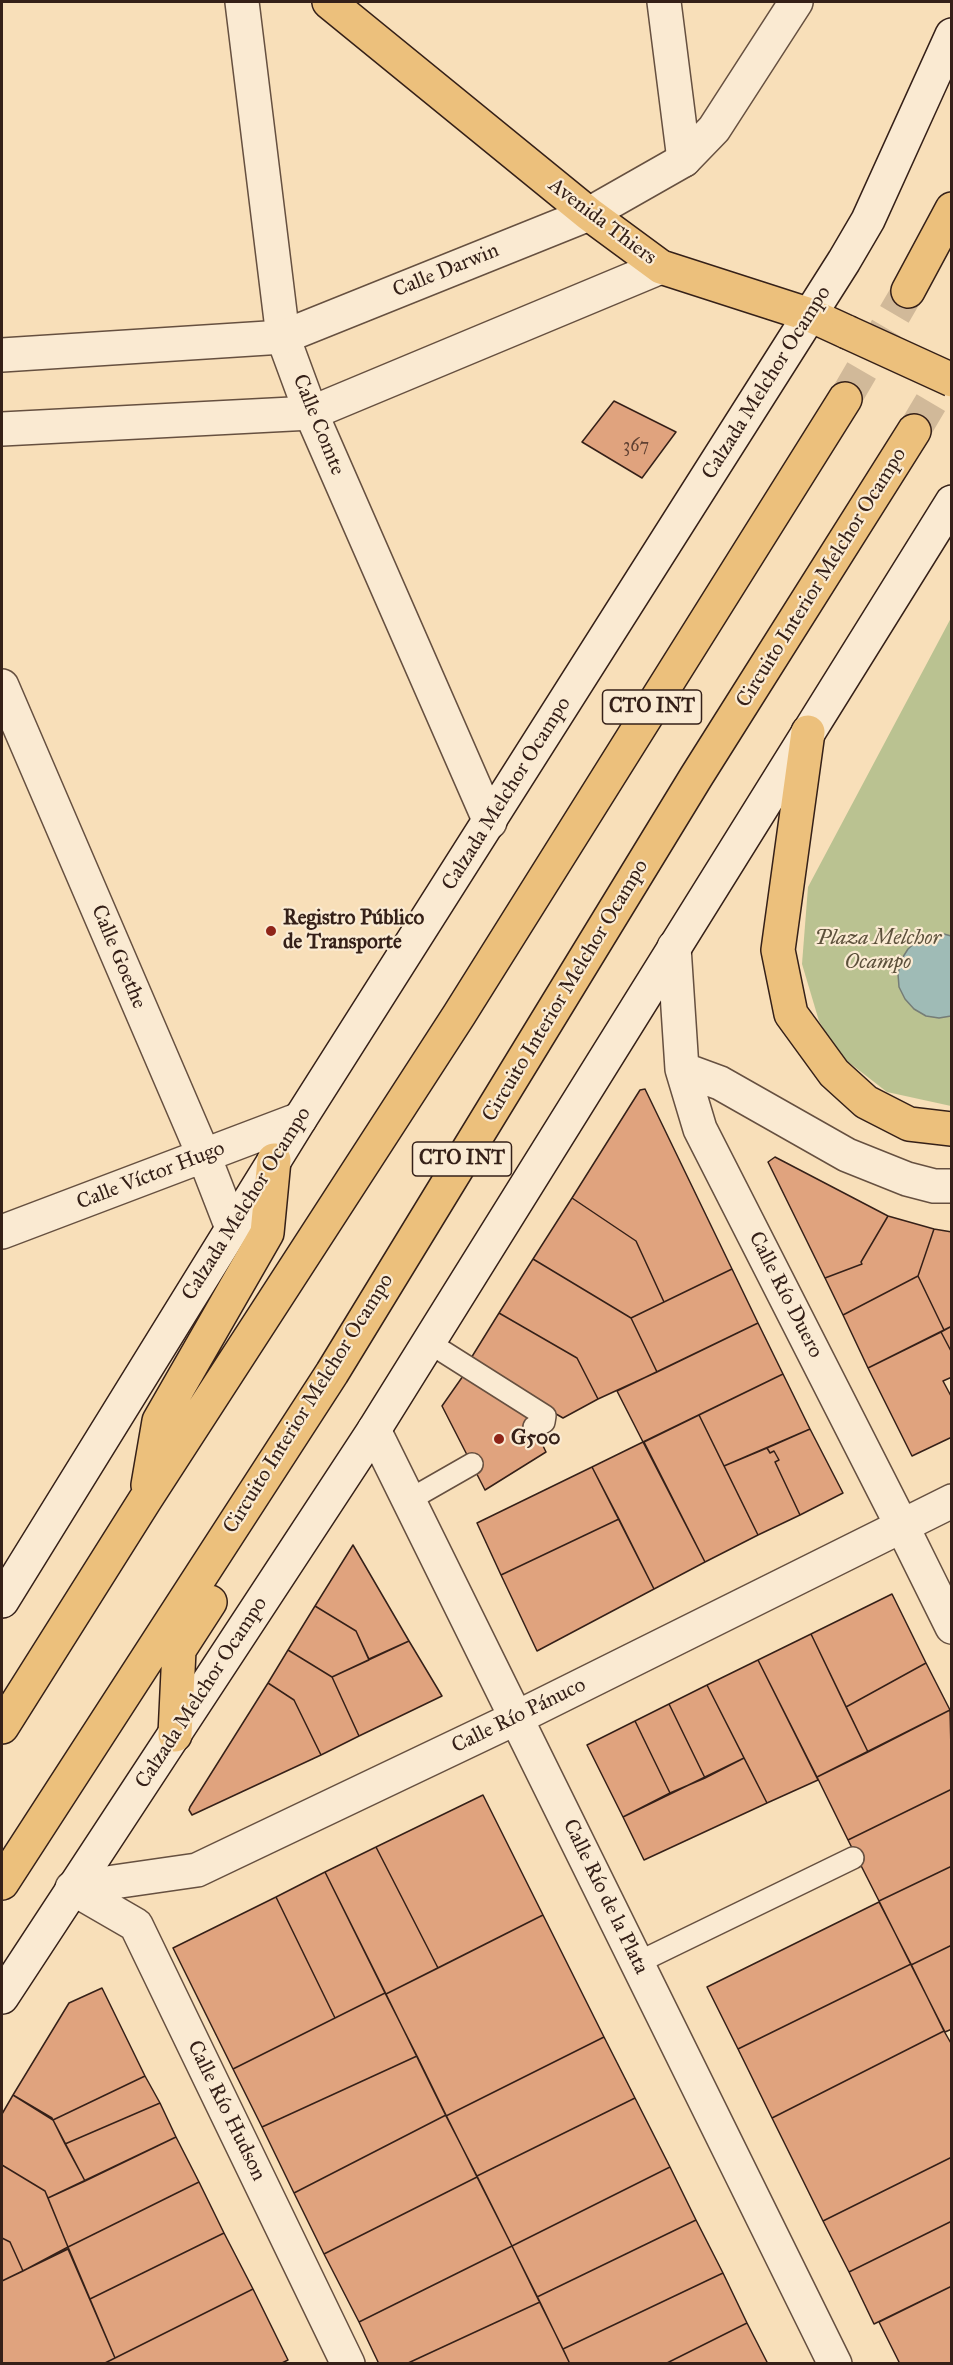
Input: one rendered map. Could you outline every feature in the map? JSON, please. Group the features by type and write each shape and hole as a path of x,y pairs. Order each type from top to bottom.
{"main road":[{"name":"Avenida Thiers","path":"329,2 589,214 661,267 810,315 951,380"},
{"path":"908,291 951,209"},
{"name":"CTO INT","path":"2,1727 145,1500 459,1015 845,399"},
{"name":"Circuito Interior Melchor Ocampo","path":"2,1883 332,1373 696,777 914,430"},
{"path":"808,732 778,950 791,1014 834,1073 866,1102 909,1124 951,1129"},
{"path":"145,1500 159,1421 267,1233 274,1160"},
{"path":"175,1735 179,1650 254,1530 267,1472"}],"street":[{"name":"Calle Comte","path":"242,2 283,337 311,413 490,822"},
{"path":"664,2 684,160"},
{"name":"Calle Darwin","path":"2,355 283,337 589,214 684,160 714,129 796,2"},
{"name":"Calzada Melchor Ocampo","path":"2,1601 274,1160 490,822 868,220 951,35"},
{"path":"2,429 311,413 661,267"},
{"name":"Calzada Melchor Ocampo","path":"2,1997 374,1430 951,502"},
{"name":"Calle Goethe","path":"2,686 204,1156 232,1228"},
{"name":"Calle Río Duero","path":"674,947 682,1069 700,1129 951,1627"},
{"path":"682,1069 720,1083 798,1129 856,1159 907,1179 934,1186 951,1186"},
{"name":"Calle Víctor Hugo","path":"2,1232 300,1119"},
{"name":"Calle Río de la Plata","path":"374,1430 835,2364"},
{"name":"Calle Río Pánuco","path":"72,1888 197,1870 516,1718 951,1501"},
{"name":"Calle Río Hudson","path":"72,1888 136,1925 348,2364"}],"lane":[{"path":"428,1342 545,1416 544,1422 534,1427"},
{"path":"409,1500 472,1464"},
{"path":"637,1963 854,1858"}],"green space":[{"name":"Plaza Melchor Ocampo","path":"951,618 951,1106 887,1092 838,1054 819,1021 802,964 808,887"}],"water":[{"path":"931,935 951,936 951,1016 939,1018 926,1016 914,1009 905,999 899,987 898,974 901,960 918,940"}],"building":[{"path":"614,401 676,432 642,478 582,442"},
{"path":"645,1089 732,1269 664,1302 636,1241 572,1198 640,1090"},
{"path":"775,1157 888,1216 861,1262 862,1264 825,1278 768,1162"},
{"path":"572,1198 636,1241 664,1302 631,1318 533,1259"},
{"path":"888,1216 934,1229 918,1276 843,1315 825,1278 862,1264 861,1262"},
{"path":"934,1229 952,1232 952,1326 944,1330 918,1276"},
{"path":"533,1259 631,1318 657,1372 598,1399 577,1358 499,1313"},
{"path":"732,1269 758,1323 657,1372 631,1318"},
{"path":"918,1276 944,1330 868,1368 843,1315"},
{"path":"499,1313 577,1358 598,1399 563,1418 468,1363"},
{"path":"758,1323 783,1374 643,1442 617,1391"},
{"path":"952,1326 952,1353 941,1332"},
{"path":"941,1332 952,1353 952,1377 943,1381 952,1398 952,1437 912,1456 868,1368"},
{"path":"783,1374 810,1429 724,1466 699,1415"},
{"name":"G500","path":"463,1376 528,1415 546,1452 485,1490 442,1406"},
{"path":"699,1415 758,1535 705,1562 644,1442"},
{"path":"810,1429 843,1493 800,1515 775,1462 779,1460 774,1451 770,1453 767,1448"},
{"path":"643,1442 705,1562 654,1589 592,1467"},
{"path":"767,1448 770,1453 774,1451 779,1460 775,1462 800,1515 758,1535 724,1466"},
{"path":"592,1467 619,1519 501,1575 477,1523"},
{"path":"619,1519 654,1589 537,1651 501,1575"},
{"path":"353,1545 409,1641 369,1659 356,1631 315,1606"},
{"path":"892,1594 926,1663 846,1707 811,1634"},
{"path":"315,1606 356,1631 369,1660 332,1677 288,1650"},
{"path":"811,1634 868,1752 817,1777 758,1660"},
{"path":"409,1641 442,1696 359,1736 332,1677"},
{"path":"288,1650 332,1677 359,1736 321,1755 294,1700 268,1683"},
{"path":"758,1660 818,1780 767,1803 707,1685"},
{"path":"926,1663 950,1710 868,1752 846,1707"},
{"path":"268,1683 294,1700 321,1755 192,1815 190,1807"},
{"path":"707,1685 744,1758 705,1778 669,1704"},
{"path":"669,1704 705,1778 670,1793 635,1721"},
{"path":"950,1710 952,1789 848,1840 817,1777"},
{"path":"635,1721 670,1793 623,1817 587,1745"},
{"path":"744,1758 767,1803 644,1860 623,1817"},
{"path":"952,1789 952,1866 879,1901 848,1840"},
{"path":"483,1795 543,1915 438,1968 376,1847"},
{"path":"376,1847 438,1968 386,1994 325,1872"},
{"path":"952,1866 952,1945 911,1965 879,1901"},
{"path":"325,1872 385,1993 335,2018 276,1897"},
{"path":"276,1897 335,2018 233,2069 173,1948"},
{"path":"879,1902 911,1964 738,2049 707,1987"},
{"path":"543,1915 604,2037 446,2116 386,1994"},
{"path":"952,1945 952,2029 945,2032 911,1965"},
{"path":"911,1964 944,2031 772,2118 738,2049"},
{"path":"102,1988 145,2076 53,2120 13,2095 69,2003"},
{"path":"385,1993 417,2056 262,2127 233,2069"},
{"path":"944,2031 952,2045 952,2157 823,2221 772,2118"},
{"path":"604,2037 635,2098 477,2176 446,2116"},
{"path":"417,2056 446,2115 294,2193 262,2127"},
{"path":"145,2076 160,2103 65,2144 53,2120"},
{"path":"13,2095 52,2118 85,2181 48,2198 45,2191 2,2165 2,2114"},
{"path":"635,2098 670,2167 512,2246 477,2176"},
{"path":"160,2103 176,2137 85,2181 65,2144"},
{"path":"446,2115 477,2177 324,2254 294,2193"},
{"path":"176,2137 199,2182 68,2247 48,2198"},
{"path":"952,2157 952,2221 849,2272 823,2221"},
{"path":"2,2165 45,2191 68,2247 23,2271 10,2242 2,2238"},
{"path":"670,2167 696,2220 537,2297 512,2246"},
{"path":"477,2177 512,2246 359,2322 324,2254"},
{"path":"199,2182 224,2233 90,2299 68,2247"},
{"path":"696,2220 723,2273 563,2349 537,2297"},
{"path":"952,2221 952,2286 874,2324 849,2272"},
{"path":"224,2233 253,2289 115,2358 90,2299"},
{"path":"2,2238 10,2242 23,2271 2,2281"},
{"path":"512,2246 540,2302 406,2364 379,2364 359,2322"},
{"path":"68,2249 115,2358 103,2364 2,2364 2,2281"},
{"path":"723,2273 747,2323 665,2364 570,2364 563,2349"},
{"path":"952,2286 952,2364 900,2364 879,2322"},
{"path":"253,2289 288,2360 280,2364 103,2364"},
{"path":"540,2302 570,2364 406,2364"},
{"path":"747,2323 768,2364 665,2364"}],"tunnel":[{"path":"845,399 908,291"},
{"path":"914,431 952,367"}],"place":[{"name":"Registro Público de Transporte","path":"271,931"},
{"name":"G500","path":"499,1439"}]}
